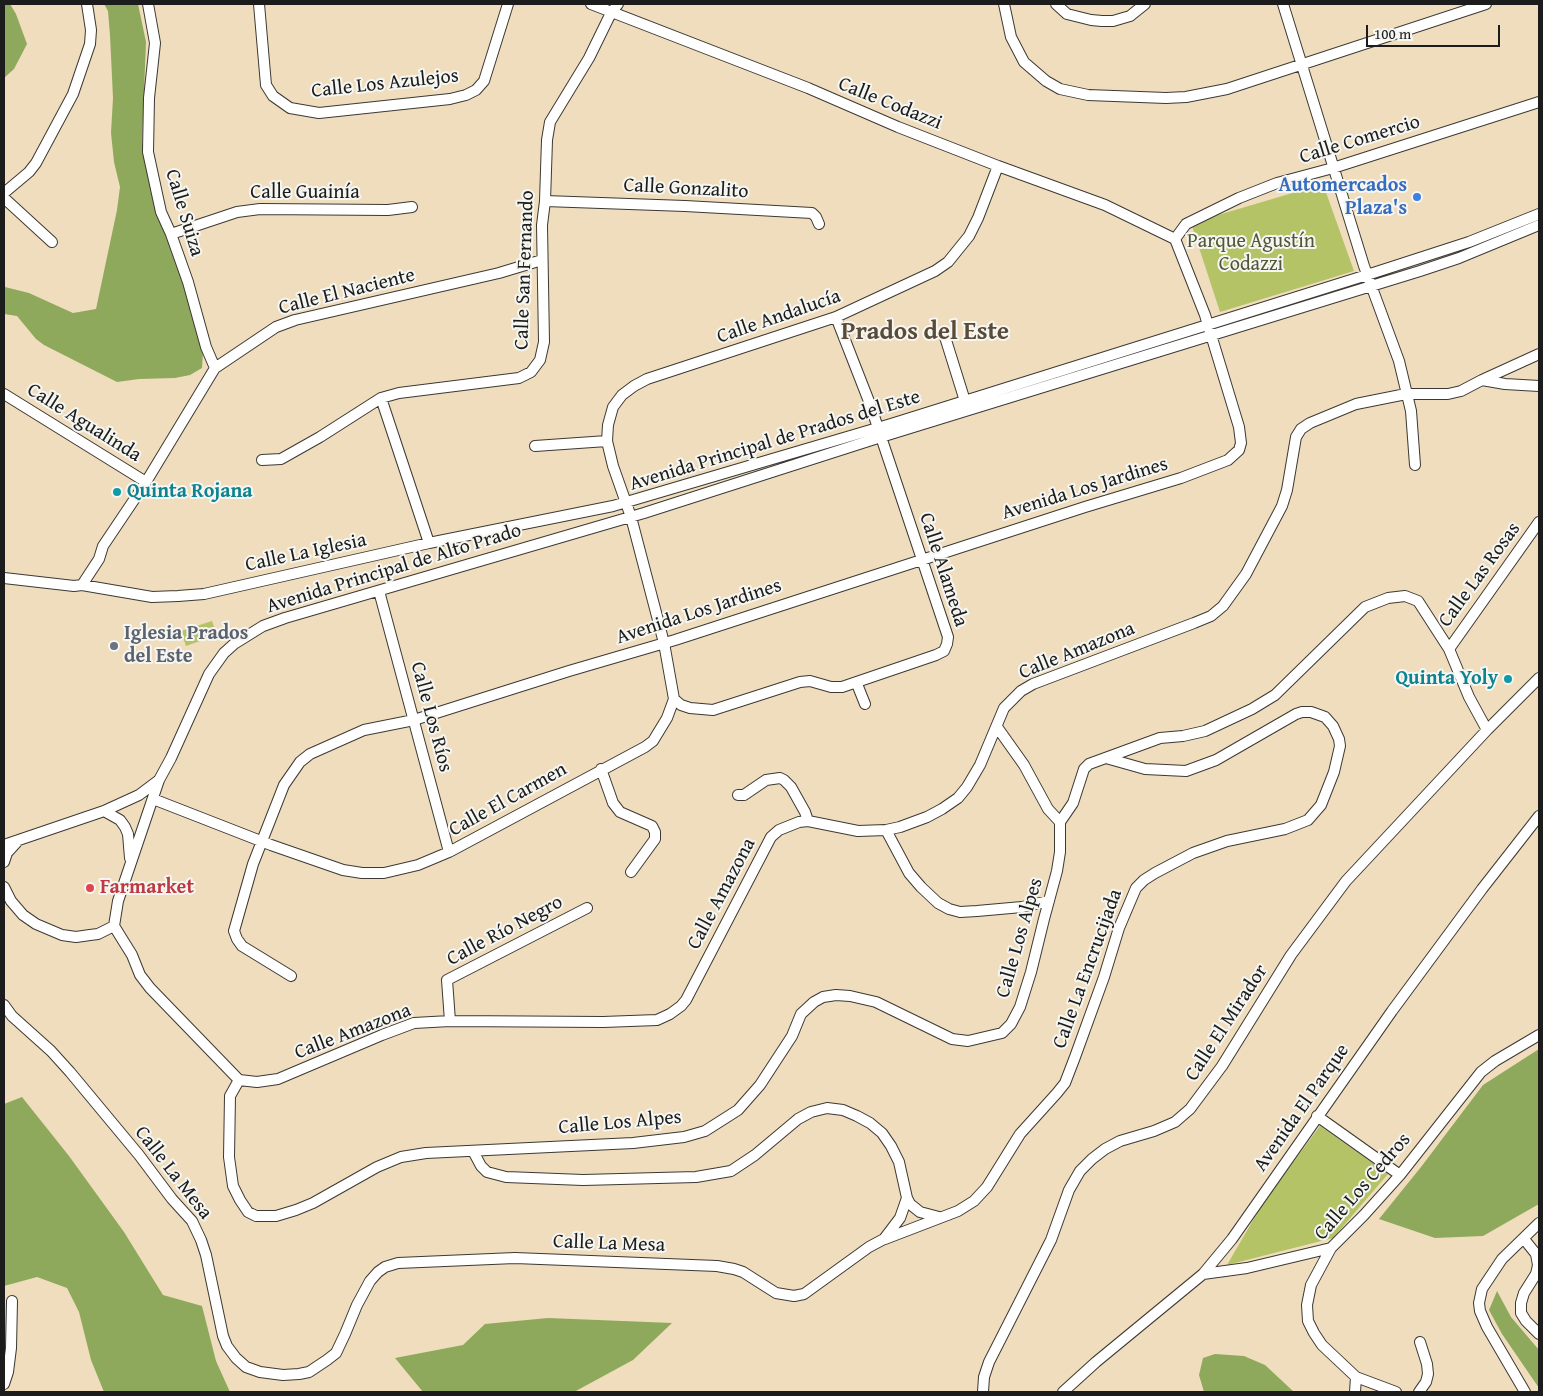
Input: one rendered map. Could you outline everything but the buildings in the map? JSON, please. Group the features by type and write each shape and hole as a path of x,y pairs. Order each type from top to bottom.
{"street":[{"path":"4,193 29,172 36,163 73,94 90,44 87,4"},
{"name":"Calle Suiza","path":"148,4 155,43 149,98 148,152 161,212 172,234 206,347 215,368"},
{"name":"Calle Los Azulejos","path":"259,4 266,85 274,96 290,108 320,112 450,99 471,92 484,81 508,4"},
{"name":"Calle Codazzi","path":"591,4 998,166 1105,205 1175,238"},
{"name":"Calle San Fernando","path":"262,460 281,459 320,437 381,398 399,393 518,378 531,372 540,360 544,342 542,225 545,200 547,140 550,122 588,58 611,13 618,4"},
{"path":"1004,4 1011,37 1024,62 1046,81 1060,89 1073,93 1146,98 1186,96 1227,89 1486,4"},
{"path":"1056,4 1067,14 1091,20 1113,21 1130,16 1145,4"},
{"path":"1283,4 1332,168 1369,280 1400,361 1406,394 1412,411 1415,465"},
{"name":"Calle Comercio","path":"1175,238 1186,224 1239,198 1277,183 1332,168 1539,102"},
{"name":"Calle Andalucía","path":"626,503 613,466 607,441 608,425 613,407 622,395 634,386 647,380 836,317 935,271 948,262 963,244 978,218 998,166"},
{"path":"4,198 52,242"},
{"name":"Calle Gonzalito","path":"545,200 812,213 819,224"},
{"name":"Calle Guainía","path":"172,234 237,212 260,209 388,210 412,208"},
{"name":"Avenida Principal de Prados del Este","path":"1539,214 1369,280 1211,336 879,433 626,503 630,517 879,433 916,416 1208,324 1369,280 1459,258 1539,226"},
{"path":"1175,238 1208,324"},
{"name":"Calle El Naciente","path":"82,586 99,558 103,546 146,482 215,368 276,327 295,320 499,273 542,260"},
{"name":"Calle Alameda","path":"674,699 681,705 690,708 713,710 800,682 810,681 842,688 944,651 947,644 948,637 879,433 836,317"},
{"name":"Avenida Los Jardines","path":"292,976 242,946 237,940 234,931 253,864 284,784 300,762 310,754 364,730 414,720 664,643 1220,464 1234,456 1239,450 1241,443 1239,427 1208,324"},
{"path":"945,337 965,401"},
{"path":"1406,394 1448,394 1460,391 1539,354"},
{"path":"1482,380 1505,384 1539,386"},
{"name":"Calle Agualinda","path":"4,394 146,482"},
{"name":"Calle Amazona","path":"239,1080 257,1082 278,1080 414,1023 450,1021 633,1022 657,1020 670,1014 681,1006 691,992 771,837 779,830 789,825 808,821 858,831 886,830 927,817 958,798 973,777 1004,708 1021,691 1033,684 1154,640 1211,616 1223,606 1238,586 1282,506 1294,445 1302,429 1310,422 1356,404 1406,394"},
{"path":"381,398 429,543"},
{"path":"535,446 607,441"},
{"name":"Calle La Iglesia","path":"4,578 152,596 204,594 429,543 626,503"},
{"path":"630,517 664,643 674,699"},
{"name":"Avenida Principal de Alto Prado","path":"114,926 118,901 159,780 209,674 234,644 263,626 278,621 630,517"},
{"name":"Calle Las Rosas","path":"1449,649 1539,522"},
{"name":"Calle Los Ríos","path":"379,591 450,852"},
{"path":"996,726 1024,765 1048,809 1060,822 1073,803 1084,769 1089,764 1160,738 1183,736 1205,731 1252,709 1275,695 1365,607 1388,598 1405,596 1418,602 1449,649 1469,697 1487,730"},
{"name":"Calle El Mirador","path":"983,1392 984,1377 989,1362 1051,1240 1069,1190 1080,1171 1092,1158 1105,1149 1120,1141 1154,1131 1175,1122 1190,1109 1228,1058 1291,955 1346,881 1487,730 1539,678"},
{"path":"857,684 866,704"},
{"name":"Calle El Carmen","path":"153,799 271,845 342,870 362,873 384,873 401,870 450,852 645,747 653,741 668,718 674,699"},
{"name":"Calle La Encrucijada","path":"884,1239 964,1208 979,1196 987,1187 1020,1134 1049,1104 1065,1083 1104,978 1116,935 1136,888 1154,873 1193,853 1227,841 1285,829 1308,820 1321,805 1334,772 1340,746 1330,721 1319,714 1302,712 1216,760 1186,771 1145,769 1106,758"},
{"path":"601,769 613,803 620,812 652,826 655,832 655,840 631,872"},
{"path":"738,795 744,795 766,780 780,778 791,787 806,812 808,821"},
{"name":"Avenida Principal de Alto Prado","path":"4,845 18,842 104,811 139,795 159,780"},
{"name":"Avenida Principal de Alto Prado","path":"104,811 120,820 125,826 129,840 130,864"},
{"name":"Avenida El Parque","path":"1063,1392 1096,1362 1203,1274 1232,1239 1317,1116 1482,889 1539,816"},
{"name":"Calle Los Alpes","path":"239,1080 230,1096 229,1157 234,1186 240,1200 248,1212 256,1216 276,1216 296,1210 377,1167 401,1157 426,1153 633,1143 684,1137 705,1131 738,1110 760,1085 792,1036 801,1014 822,997 850,996 876,1002 952,1039 968,1040 1002,1033 1020,1007 1031,972 1057,871 1060,852 1060,822"},
{"path":"886,830 909,873 938,903 949,909 960,912 985,911 1022,907 1049,901"},
{"path":"4,862 7,853 18,842"},
{"path":"4,887 11,901 23,915 36,924 62,935 76,937 98,934 114,926 132,955 140,975 150,988 239,1080"},
{"name":"Calle Río Negro","path":"450,1021 448,980 587,908"},
{"name":"Calle La Mesa","path":"4,1006 70,1072 139,1155 172,1199 192,1221 206,1255 223,1336 227,1346 246,1367 260,1372 283,1375 309,1372 328,1360 336,1353 346,1334 357,1305 370,1281 378,1272 398,1263 515,1258 717,1266 743,1272 776,1293 794,1296 804,1294 869,1247 884,1239 900,1218 907,1198"},
{"name":"Calle Los Cedros","path":"1396,1392 1356,1377 1322,1345 1308,1321 1306,1305 1311,1285 1331,1248 1400,1175 1481,1072 1495,1061 1539,1034"},
{"path":"473,1151 481,1166 487,1172 506,1177 583,1180 696,1177 731,1171 798,1119 812,1112 827,1108 843,1110 870,1123 882,1133 892,1146 899,1162 910,1204 920,1212 940,1217"},
{"path":"1317,1116 1400,1175"},
{"path":"1525,1392 1487,1328 1479,1303 1482,1289 1502,1259 1539,1223"},
{"path":"1524,1239 1536,1254 1538,1265 1536,1274 1524,1293 1521,1312 1526,1321 1539,1334"},
{"path":"1203,1274 1247,1268 1331,1248"},
{"path":"4,1384 8,1372 11,1348 12,1301"},
{"path":"1420,1342 1428,1374 1420,1392"},
{"path":"1355,1392 1356,1377"}],"green space":[{"path":"4,4 10,4 16,14 27,44 14,69 4,78"},
{"path":"104,4 138,4 146,42 142,142 203,352 202,368 190,375 175,378 117,382 44,345 36,339 17,316 4,314 4,287 29,293 73,313 96,309 120,187 114,162 111,133 113,98 110,35 108,11"},
{"name":"Parque Agustín Codazzi","path":"1323,184 1354,271 1220,312 1191,223"},
{"path":"212,621 217,635 186,646 181,631"},
{"path":"1539,1049 1539,1204 1483,1236 1435,1238 1379,1219 1483,1085"},
{"path":"22,1097 69,1156 124,1232 163,1295 202,1306 216,1361 230,1392 104,1392 91,1360 79,1312 67,1288 37,1277 4,1286 4,1104"},
{"path":"1320,1126 1388,1174 1333,1238 1227,1265 1263,1203"},
{"path":"1497,1291 1511,1317 1539,1350 1539,1388 1502,1334 1489,1310"},
{"path":"548,1318 672,1323 633,1360 574,1392 423,1392 395,1358 463,1345 485,1324"},
{"path":"1215,1354 1244,1356 1265,1365 1294,1392 1204,1392 1199,1375 1203,1358"}],"place":[{"name":"Automercados Plaza's","path":"1417,197"},
{"name":"Quinta Rojana","path":"117,492"},
{"name":"Iglesia Prados del Este","path":"114,646"},
{"name":"Quinta Yoly","path":"1508,679"},
{"name":"Farmarket","path":"90,888"}],"district":[{"name":"Prados del Este","path":"925,333"}]}
